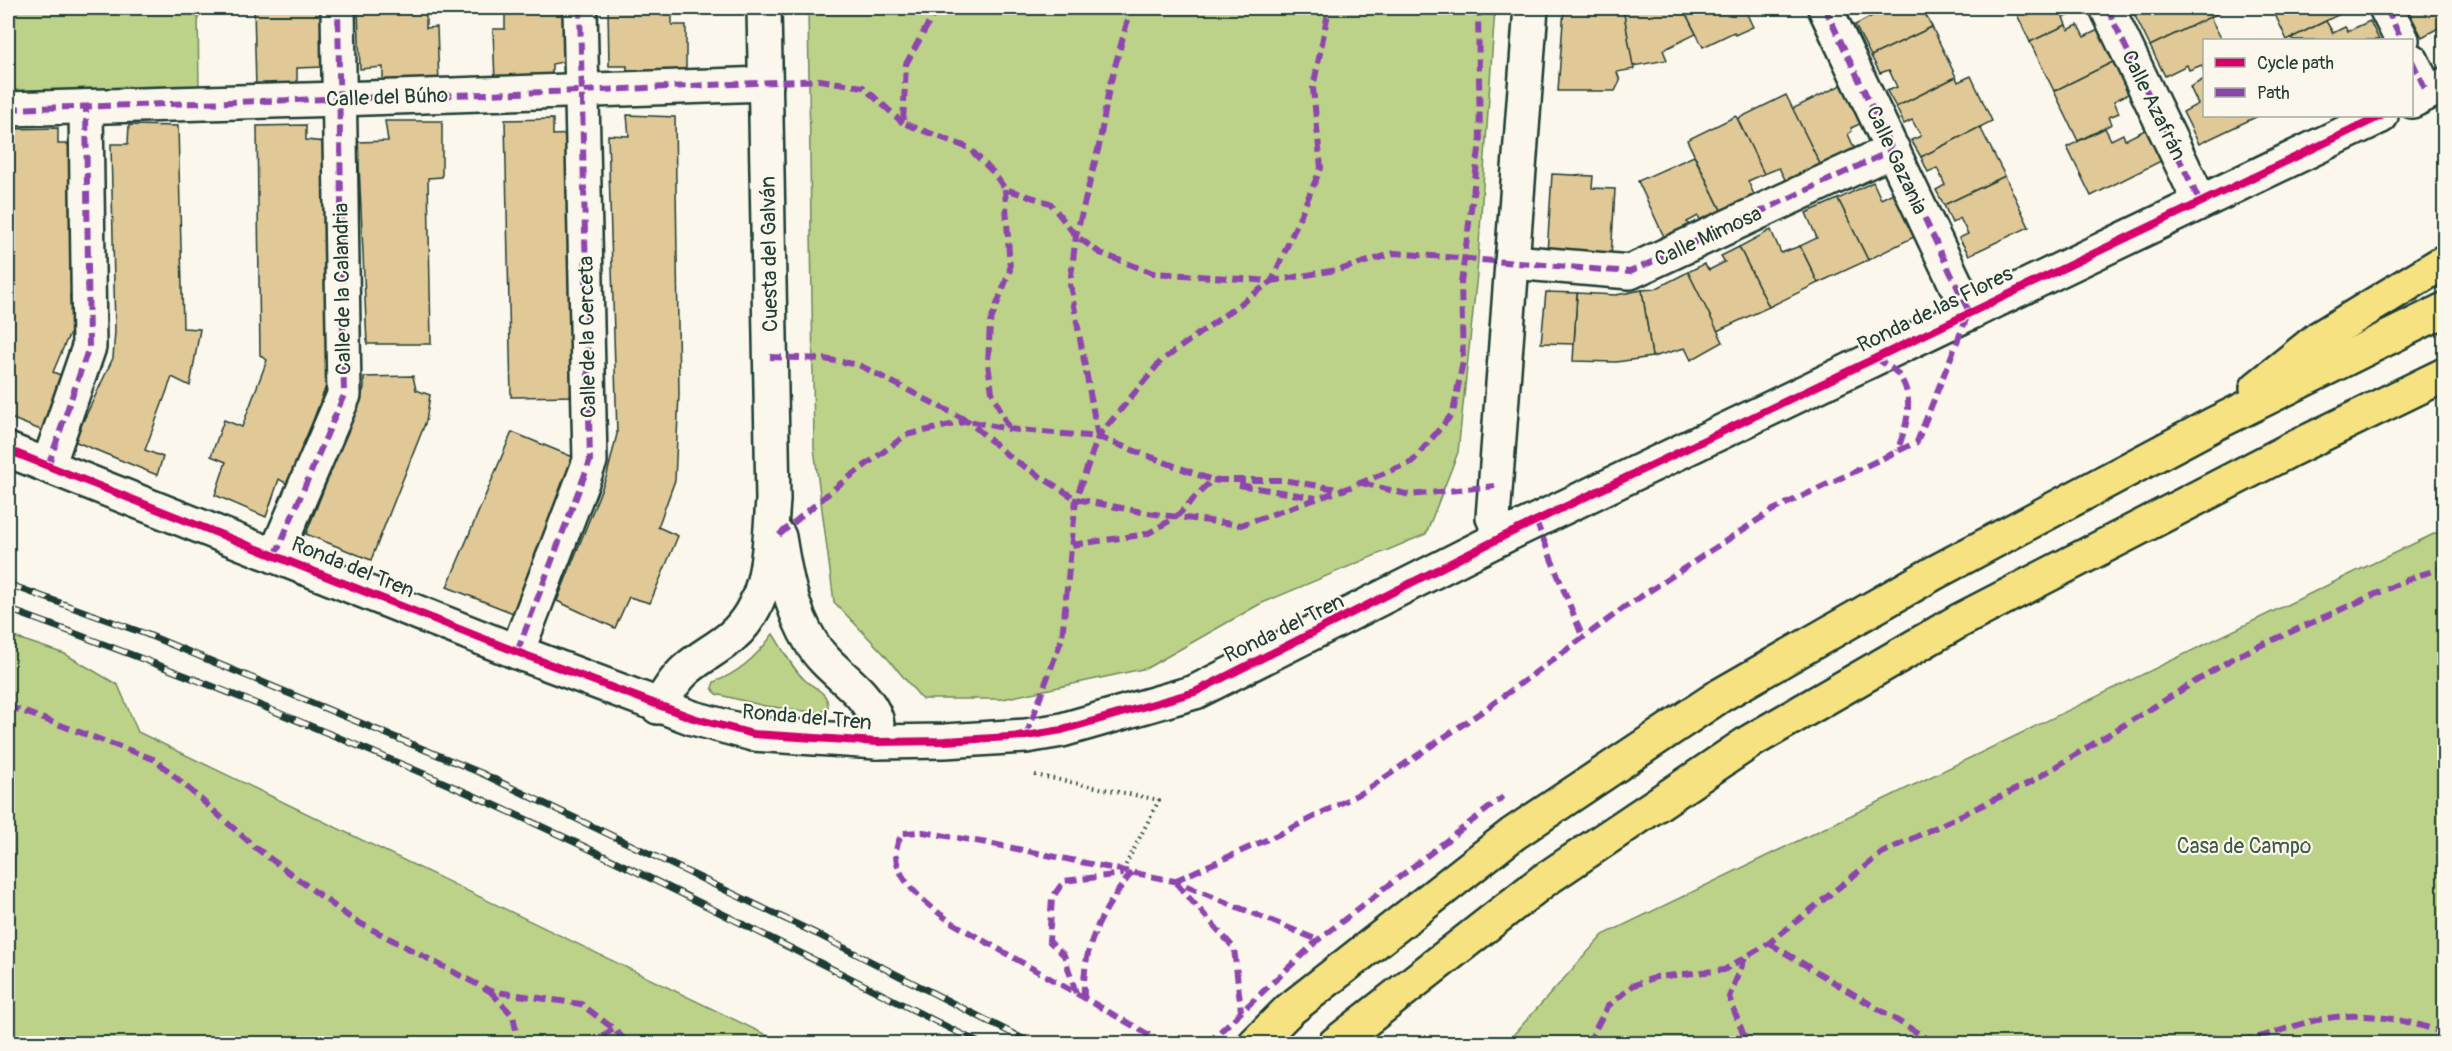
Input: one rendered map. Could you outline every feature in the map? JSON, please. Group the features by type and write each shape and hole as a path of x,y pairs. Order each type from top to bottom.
{"highway":[{"path":"2212,425 2319,338 2445,262"},
{"path":"1255,1044 1289,1010 1513,834 1720,695 1934,573 2212,425 2445,310"},
{"path":"1335,1044 1543,881 1751,741 1959,621 2288,451 2445,375"}],"street":[{"name":"Calle de la Calandria","path":"275,556 344,395 338,8"},
{"name":"Calle de la Cerceta","path":"517,652 590,461 579,8"},
{"name":"Cuesta del Galván","path":"658,707 687,668 731,637 748,618 760,597 767,569 773,500 764,8"},
{"path":"1504,536 1493,518 1531,8"},
{"name":"Calle Gazania","path":"1825,8 1969,312"},
{"name":"Calle Azafrán","path":"2107,8 2200,202"},
{"path":"2386,8 2402,39"},
{"path":"2413,63 2428,93"},
{"name":"Calle del Búho","path":"8,109 766,84"},
{"path":"48,466 89,347 86,107"},
{"name":"Ronda de las Flores","path":"1504,536 2379,117"},
{"name":"Calle Mimosa","path":"1512,262 1630,272 1893,150"},
{"name":"Ronda del Tren","path":"8,450 658,707 753,734 877,742 1026,736 1062,730 1195,692 1504,536"},
{"name":"Cuesta del Galván","path":"773,500 789,592 798,617 812,644 825,661 868,703 877,721 877,742"}],"path":[{"path":"1044,777 1158,800 1123,870"}],"green space":[{"path":"8,8 198,8 199,94 8,97"},
{"path":"808,8 1495,8 1477,274 1458,452 1426,534 1260,604 1147,668 1003,699 922,699 883,653 834,602 814,448"},
{"name":"Casa de Campo","path":"2444,529 2444,1043 1506,1043 1603,935"},
{"path":"773,634 796,671 824,695 828,708 820,713 765,706 716,694 712,688 714,682 732,674 747,662"},
{"path":"8,635 65,654 118,685 138,732 783,1043 8,1043"}],"building":[{"path":"254,8 322,8 323,67 297,68 297,87 256,89"},
{"path":"358,8 426,8 426,28 437,27 439,84 383,87 383,67 360,69"},
{"path":"505,8 571,8 572,60 552,64 552,81 495,82 493,29 505,29"},
{"path":"608,8 672,8 672,25 686,25 686,80 626,80 627,66 609,66"},
{"path":"1564,8 1623,8 1634,69 1617,72 1620,81 1615,91 1558,91"},
{"path":"1623,8 1683,8 1696,34 1663,50 1667,60 1633,66"},
{"path":"1683,8 1744,8 1753,27 1735,35 1734,32 1703,47"},
{"path":"1876,8 1922,8 1932,27 1871,56 1855,25 1878,13"},
{"path":"2014,8 2069,8 2073,15 2063,17 2066,25 2030,42"},
{"path":"2148,8 2219,8 2221,12 2150,46 2134,14"},
{"path":"2272,8 2338,8 2335,9 2338,15 2287,39"},
{"path":"2407,8 2444,8 2444,25 2422,37"},
{"path":"2210,17 2221,39 2203,39 2203,68 2202,65 2189,70 2187,65 2165,76 2150,46"},
{"path":"2326,21 2333,33 2345,27 2348,31 2370,21 2379,39 2292,39"},
{"path":"2066,25 2068,30 2078,25 2084,37 2098,30 2115,61 2054,91 2030,42"},
{"path":"1932,27 1956,77 1896,107 1887,91 1897,87 1889,70 1880,73 1871,56"},
{"path":"2115,61 2130,93 2114,101 2119,113 2109,117 2112,124 2078,141 2054,91"},
{"path":"1971,76 1992,121 1921,157 1911,140 1921,136 1912,120 1904,124 1896,107 1956,77 1958,82"},
{"path":"2203,80 2203,117 2256,117 2199,144 2183,112 2198,104 2190,87"},
{"path":"1843,84 1862,123 1851,128 1852,131 1848,134 1855,150 1821,166 1792,109"},
{"path":"1786,95 1821,166 1787,183 1779,168 1764,174 1737,119"},
{"path":"627,115 675,117 679,394 675,480 658,527 678,536 650,603 629,597 615,628 557,601 607,475 617,434 608,135 629,136"},
{"path":"1736,116 1764,174 1748,181 1756,199 1723,214 1687,140"},
{"path":"553,119 553,135 573,134 578,396 511,397 505,120"},
{"path":"385,121 442,121 442,177 428,178 431,344 367,344 358,142 388,141"},
{"path":"129,125 178,126 183,328 200,329 190,386 172,377 145,450 163,457 157,475 74,441 113,358 115,331 111,144 128,144"},
{"path":"306,125 306,140 325,142 329,378 289,485 279,479 266,517 215,495 226,462 211,456 224,420 242,427 267,360 260,355 257,126"},
{"path":"1980,127 2005,176 1944,205 1936,190 1945,185 1937,168 1928,172 1921,157"},
{"path":"58,128 58,144 77,144 79,295 70,295 72,331 53,372 63,376 43,431 8,417 8,340 13,321 8,129"},
{"path":"2105,128 2111,140 2123,134 2125,140 2147,129 2163,160 2091,196 2067,147"},
{"path":"1694,156 1723,214 1703,225 1698,216 1687,222 1692,230 1667,243 1638,181"},
{"path":"1552,174 1593,176 1592,188 1615,189 1611,258 1547,254"},
{"path":"2005,176 2029,227 1969,255 1959,238 1968,234 1960,218 1952,223 1944,205"},
{"path":"1873,182 1881,199 1897,191 1916,236 1868,260 1838,199"},
{"path":"1838,199 1868,260 1818,283 1800,246 1817,238 1806,213"},
{"path":"1771,230 1781,253 1800,246 1818,283 1769,307 1739,247"},
{"path":"1739,247 1769,307 1717,331 1688,272 1704,264 1709,270 1725,262 1721,256"},
{"path":"1688,272 1723,342 1691,360 1685,348 1652,357 1642,290 1655,289"},
{"path":"1642,290 1652,357 1616,362 1573,361 1577,293 1616,295"},
{"path":"1546,292 1577,293 1574,344 1541,343"},
{"path":"413,376 416,390 430,395 426,421 371,560 306,534 364,388 364,377"},
{"path":"512,432 573,457 513,613 447,587"}],"railway":[{"path":"8,584 146,634 481,773 817,934 1033,1044"},
{"path":"8,609 240,697 535,823 981,1044"}],"marked path":[{"path":"275,556 344,395 338,8"},
{"path":"517,652 590,461 580,8"},
{"path":"937,8 906,64 903,123 969,148 993,172 1005,189 1050,203 1076,236 1100,253 1153,273 1272,281 1342,269 1395,253 1630,272 1893,150"},
{"path":"1098,437 1070,284 1076,236 1099,146 1109,88 1131,8"},
{"path":"1026,736 1062,638 1076,499 1098,437 1161,361 1272,281 1321,168 1313,88 1329,8"},
{"path":"770,357 824,359 859,365 968,421 1009,429 1098,437 1212,480 1283,480 1343,490 1412,462 1453,413 1463,361 1461,283 1480,142 1478,8"},
{"path":"1174,881 1284,832 1365,791 1487,708 1625,607 1773,510 1917,442 1969,312 1825,8"},
{"path":"2107,8 2200,202"},
{"path":"2386,8 2402,39"},
{"path":"2413,63 2427,93"},
{"path":"8,109 581,91 820,80 863,87 903,123"},
{"path":"48,466 89,347 86,107"},
{"path":"1005,189 1010,270 990,323 988,364 992,392 1009,429"},
{"path":"1875,358 1895,371 1906,389 1907,421 1897,451"},
{"path":"779,535 840,484 906,435 968,421 1011,458 1076,499 1147,513 1241,525 1342,490"},
{"path":"1072,545 1147,534 1176,517 1212,480 1219,481"},
{"path":"1362,483 1410,495 1495,486"},
{"path":"1239,485 1316,498"},
{"path":"1536,521 1583,638"},
{"path":"1588,1044 1607,1007 1632,986 1656,977 1724,970 1769,943 1882,853 2029,783 2237,656 2416,576 2444,568"},
{"path":"8,706 156,760 256,848 352,919 490,991 581,1004 614,1029 629,1044"},
{"path":"1207,1044 1318,940 1503,797"},
{"path":"1165,1044 951,922 929,905 908,884 900,872 896,859 897,846 903,833 923,832 993,844 1174,881 1318,940"},
{"path":"1084,998 1086,962 1096,930 1111,902 1132,872"},
{"path":"1076,993 1064,955 1049,941 1052,898 1064,881 1123,874"},
{"path":"1176,883 1234,948 1241,1011"},
{"path":"1769,943 1936,1044"},
{"path":"1745,958 1729,997 1747,1044"},
{"path":"490,991 513,1016 519,1044"},
{"path":"2188,1044 2204,1038 2251,1039 2312,1021 2353,1016 2399,1020 2444,1033"},
{"path":"587,1044 614,1029"}],"cycle path":[{"path":"8,450 517,652 693,718 753,734 877,742 1026,736 1062,730 1195,692 1504,536 2379,117"}]}
